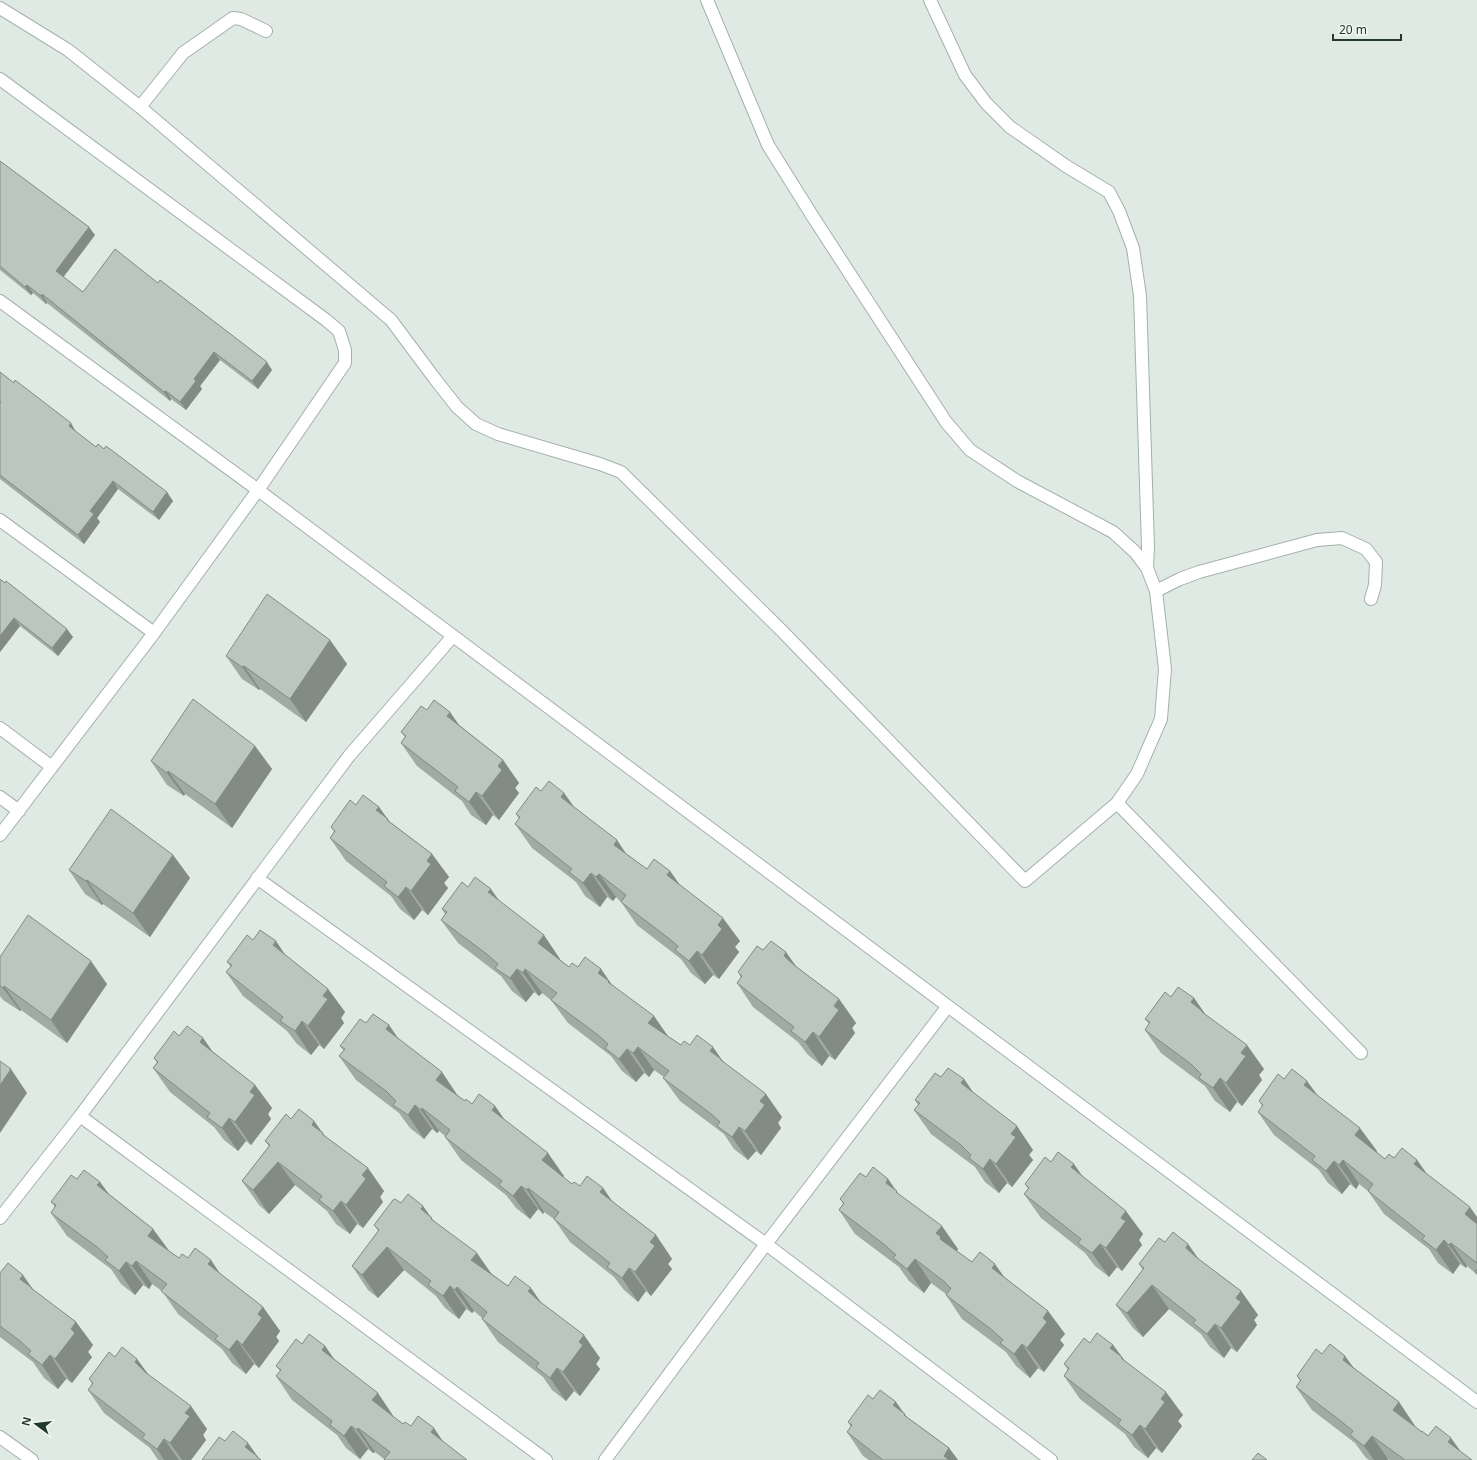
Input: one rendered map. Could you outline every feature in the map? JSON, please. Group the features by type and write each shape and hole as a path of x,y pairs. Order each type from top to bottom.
{"street":[{"path":"0,8 68,50 140,107 392,320 457,407 476,424 498,434 600,464 621,472 782,631 1025,881 1117,803 1138,774 1161,720 1165,669 1156,591 1147,568 1136,552 1113,532 1017,481 970,450 946,422 813,217 768,144 707,0"},
{"path":"930,0 965,75 986,103 1010,126 1066,166 1109,192 1119,211 1133,248 1140,296 1148,539 1147,568"},
{"path":"140,107 183,53 233,18 241,19 266,31"},
{"path":"0,79 326,320 339,331 345,350 345,363 258,490 154,633 0,836"},
{"path":"0,301 258,490 1477,1402"},
{"path":"0,520 154,633"},
{"path":"1156,591 1180,579 1199,572 1317,540 1342,538 1366,549 1376,562 1375,585 1371,598"},
{"path":"0,1218 80,1116 349,756 453,636"},
{"path":"0,728 52,767"},
{"path":"0,797 18,811"},
{"path":"1117,803 1361,1053"},
{"path":"257,878 766,1244 1051,1460"},
{"path":"605,1460 766,1244 948,1006"},
{"path":"80,1116 546,1460"},
{"path":"0,1437 32,1460"}],"building":[{"path":"0,161 89,227 56,271 83,292 115,249 158,283 160,280 267,362 252,381 214,352 194,379 196,381 180,402 166,391 164,392 42,294 41,296 27,285 25,287 0,266"},
{"path":"0,372 14,383 15,380 71,423 69,426 96,447 98,444 104,449 106,446 167,492 153,512 113,481 90,511 94,514 78,535 0,475"},
{"path":"0,579 5,583 6,581 67,629 52,648 14,618 0,636"},
{"path":"267,594 330,640 290,699 244,666 242,667 226,656"},
{"path":"193,699 255,746 215,804 151,761"},
{"path":"434,700 450,712 447,716 503,760 498,766 502,770 482,796 476,792 469,802 455,791 458,787 401,743 406,736 401,732 421,706 427,710"},
{"path":"549,781 564,793 561,797 617,840 614,845 647,869 654,859 670,871 667,875 723,918 718,925 722,929 702,955 697,951 689,961 675,950 678,946 621,902 626,895 599,874 596,877 591,873 583,883 569,872 572,869 515,824 520,817 516,814 536,787 541,791"},
{"path":"363,795 379,807 376,810 388,819 387,820 432,854 427,861 431,864 411,891 406,887 398,897 384,886 387,882 330,838 335,831 331,827 350,800 356,805"},
{"path":"111,809 173,855 133,913 87,880 86,881 69,870"},
{"path":"475,877 491,889 488,892 544,935 538,943 569,967 572,963 578,967 585,957 601,969 598,973 609,981 608,982 654,1016 648,1023 681,1045 684,1041 690,1045 697,1035 713,1047 710,1051 766,1094 760,1101 765,1105 745,1131 739,1127 732,1137 717,1126 720,1122 710,1113 663,1078 669,1071 638,1047 633,1053 627,1049 619,1059 605,1048 608,1044 598,1035 551,1000 557,993 525,969 523,973 517,969 510,978 495,968 498,964 488,955 441,920 447,912 442,909 462,882 468,887"},
{"path":"28,915 91,961 51,1020 4,986 3,988 0,986 0,957"},
{"path":"260,930 276,941 273,945 328,989 323,996 328,999 308,1026 302,1021 295,1031 280,1021 283,1017 226,972 232,965 227,962 247,935 253,940"},
{"path":"771,941 786,952 784,956 794,965 839,999 834,1006 839,1010 819,1037 813,1032 805,1042 791,1031 794,1027 737,983 742,976 738,972 757,946 763,950"},
{"path":"1178,987 1194,998 1191,1002 1202,1012 1247,1045 1241,1053 1246,1056 1226,1083 1220,1078 1213,1088 1199,1078 1201,1074 1191,1064 1145,1030 1150,1022 1145,1019 1165,992 1171,997"},
{"path":"373,1014 389,1025 386,1029 442,1072 436,1080 465,1101 466,1099 472,1104 479,1094 495,1106 492,1110 548,1153 542,1160 572,1184 574,1182 580,1186 587,1176 603,1188 600,1192 656,1235 650,1242 655,1246 635,1272 629,1268 622,1278 607,1267 610,1263 554,1219 559,1212 528,1188 527,1190 521,1186 513,1196 499,1185 502,1181 445,1137 450,1130 422,1108 421,1110 415,1105 408,1115 393,1105 396,1101 386,1091 339,1056 345,1049 340,1046 360,1019 366,1023"},
{"path":"187,1026 203,1038 200,1042 255,1085 250,1092 255,1095 235,1122 229,1118 222,1128 207,1117 210,1113 153,1068 158,1062 154,1058 174,1031 179,1036"},
{"path":"0,1061 11,1069 0,1085"},
{"path":"948,1068 964,1079 961,1083 1017,1126 1011,1134 1016,1137 996,1164 990,1159 983,1169 969,1158 971,1155 961,1145 914,1110 920,1103 915,1100 935,1073 941,1077"},
{"path":"1292,1069 1307,1081 1304,1085 1360,1128 1355,1135 1385,1159 1389,1154 1394,1158 1402,1148 1417,1160 1414,1164 1470,1207 1465,1214 1477,1224 1477,1263 1451,1243 1449,1245 1444,1240 1436,1250 1422,1239 1425,1236 1368,1191 1373,1184 1343,1160 1339,1165 1334,1161 1326,1171 1312,1160 1315,1156 1258,1112 1263,1105 1259,1101 1278,1074 1284,1079"},
{"path":"299,1109 314,1121 312,1125 323,1133 322,1134 368,1168 362,1175 366,1179 346,1205 341,1201 333,1211 319,1200 322,1196 278,1162 253,1190 242,1181 270,1145 265,1141 286,1114 291,1119"},
{"path":"1058,1152 1074,1164 1071,1167 1126,1211 1121,1218 1126,1221 1106,1248 1100,1244 1092,1253 1078,1243 1081,1239 1024,1194 1029,1188 1025,1184 1045,1157 1051,1162"},
{"path":"873,1167 888,1179 886,1183 897,1191 896,1192 942,1226 936,1233 941,1237 940,1239 972,1262 980,1252 995,1264 992,1268 1048,1311 1043,1318 1047,1322 1027,1348 1022,1344 1014,1354 1000,1343 1003,1340 992,1330 946,1295 951,1288 946,1283 915,1259 907,1269 893,1258 896,1255 885,1245 839,1210 844,1203 840,1199 860,1173 866,1177"},
{"path":"84,1170 100,1182 97,1185 153,1229 148,1236 179,1258 182,1254 188,1258 195,1248 211,1260 208,1264 263,1307 258,1314 262,1318 242,1345 237,1340 229,1350 215,1339 218,1336 161,1291 167,1284 136,1261 132,1266 126,1262 119,1271 105,1260 108,1257 97,1247 51,1213 56,1205 51,1202 71,1175 77,1179"},
{"path":"408,1194 423,1206 421,1209 432,1218 431,1219 477,1253 471,1260 508,1286 515,1276 531,1288 528,1291 539,1301 584,1335 579,1342 583,1345 563,1372 557,1368 550,1378 536,1367 539,1363 482,1319 487,1312 457,1287 455,1290 450,1286 443,1296 428,1285 431,1281 387,1247 362,1275 352,1266 379,1230 374,1225 393,1200 395,1199 401,1203"},
{"path":"1173,1232 1188,1244 1186,1248 1196,1257 1241,1291 1236,1298 1241,1302 1221,1328 1215,1324 1207,1334 1193,1323 1196,1320 1152,1285 1127,1313 1116,1305 1144,1268 1139,1264 1159,1238 1165,1242"},
{"path":"8,1263 23,1275 20,1279 76,1322 71,1329 75,1333 55,1359 50,1355 42,1365 28,1354 31,1351 0,1326 0,1273"},
{"path":"1097,1333 1113,1345 1110,1348 1122,1357 1121,1358 1166,1392 1161,1399 1165,1402 1145,1429 1140,1425 1132,1435 1118,1424 1121,1420 1064,1376 1069,1368 1064,1364 1084,1338 1090,1343"},
{"path":"309,1334 325,1346 322,1350 378,1393 372,1400 403,1424 405,1422 411,1426 418,1416 434,1428 431,1432 467,1460 385,1460 384,1459 390,1452 358,1428 357,1430 351,1426 344,1436 330,1425 332,1421 276,1376 281,1370 276,1366 296,1339 302,1344"},
{"path":"1330,1344 1345,1356 1343,1360 1399,1402 1393,1410 1428,1436 1436,1426 1451,1438 1448,1442 1472,1460 1405,1460 1372,1436 1364,1446 1350,1435 1353,1431 1296,1387 1301,1380 1297,1376 1316,1349 1322,1354"},
{"path":"122,1347 137,1359 135,1362 145,1372 191,1406 185,1413 190,1416 170,1443 164,1439 157,1449 142,1438 145,1434 88,1390 93,1383 89,1379 109,1352 115,1357"},
{"path":"880,1390 896,1402 893,1405 905,1414 904,1415 949,1448 944,1456 949,1460 883,1460 847,1432 852,1425 848,1422 868,1395 873,1399"},
{"path":"233,1431 248,1443 245,1447 261,1460 202,1460 219,1437 225,1441"},
{"path":"1258,1453 1267,1460 1252,1460"}]}
